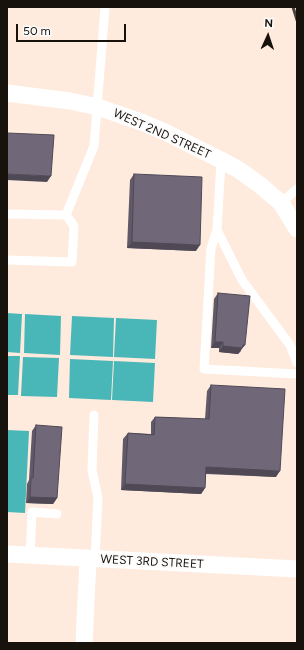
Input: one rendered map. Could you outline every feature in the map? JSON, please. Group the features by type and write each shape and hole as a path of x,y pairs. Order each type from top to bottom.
{"street":[{"name":"WEST 2ND STREET","path":"7,93 70,101 98,107 144,123 239,170 281,203 297,228"},
{"name":"WEST 3RD STREET","path":"7,554 297,569"},
{"path":"84,643 92,559"}],"lane":[{"path":"66,215 94,146 105,7"},
{"path":"221,160 217,230 211,248 204,369 297,374"},
{"path":"281,203 297,189"},
{"path":"7,214 66,215"},
{"path":"7,260 72,262 74,226 66,215"},
{"path":"217,230 242,280 290,345 297,363"},
{"path":"92,559 98,498 92,470 94,415"},
{"path":"30,556 32,512 57,514"}],"water":[{"path":"7,313 22,314 20,353 7,352"},
{"path":"25,314 61,316 60,355 24,353"},
{"path":"72,316 114,318 113,357 70,355"},
{"path":"116,318 157,320 155,359 114,357"},
{"path":"7,356 20,356 18,395 7,395"},
{"path":"23,357 59,358 57,397 21,396"},
{"path":"70,359 113,361 111,400 69,398"},
{"path":"114,361 155,363 153,402 112,400"},
{"path":"7,430 29,431 25,513 7,512"}],"building":[{"path":"7,133 54,135 51,176 7,174"},
{"path":"134,174 202,177 200,245 132,242"},
{"path":"218,293 250,296 245,345 243,345 242,348 223,346 223,342 215,342"},
{"path":"211,385 285,389 280,471 206,467 205,488 125,484 128,433 154,435 155,417 209,419"},
{"path":"36,425 62,427 57,498 30,497 31,478 33,478"}],"railway":[{"path":"293,7 297,20"}]}
